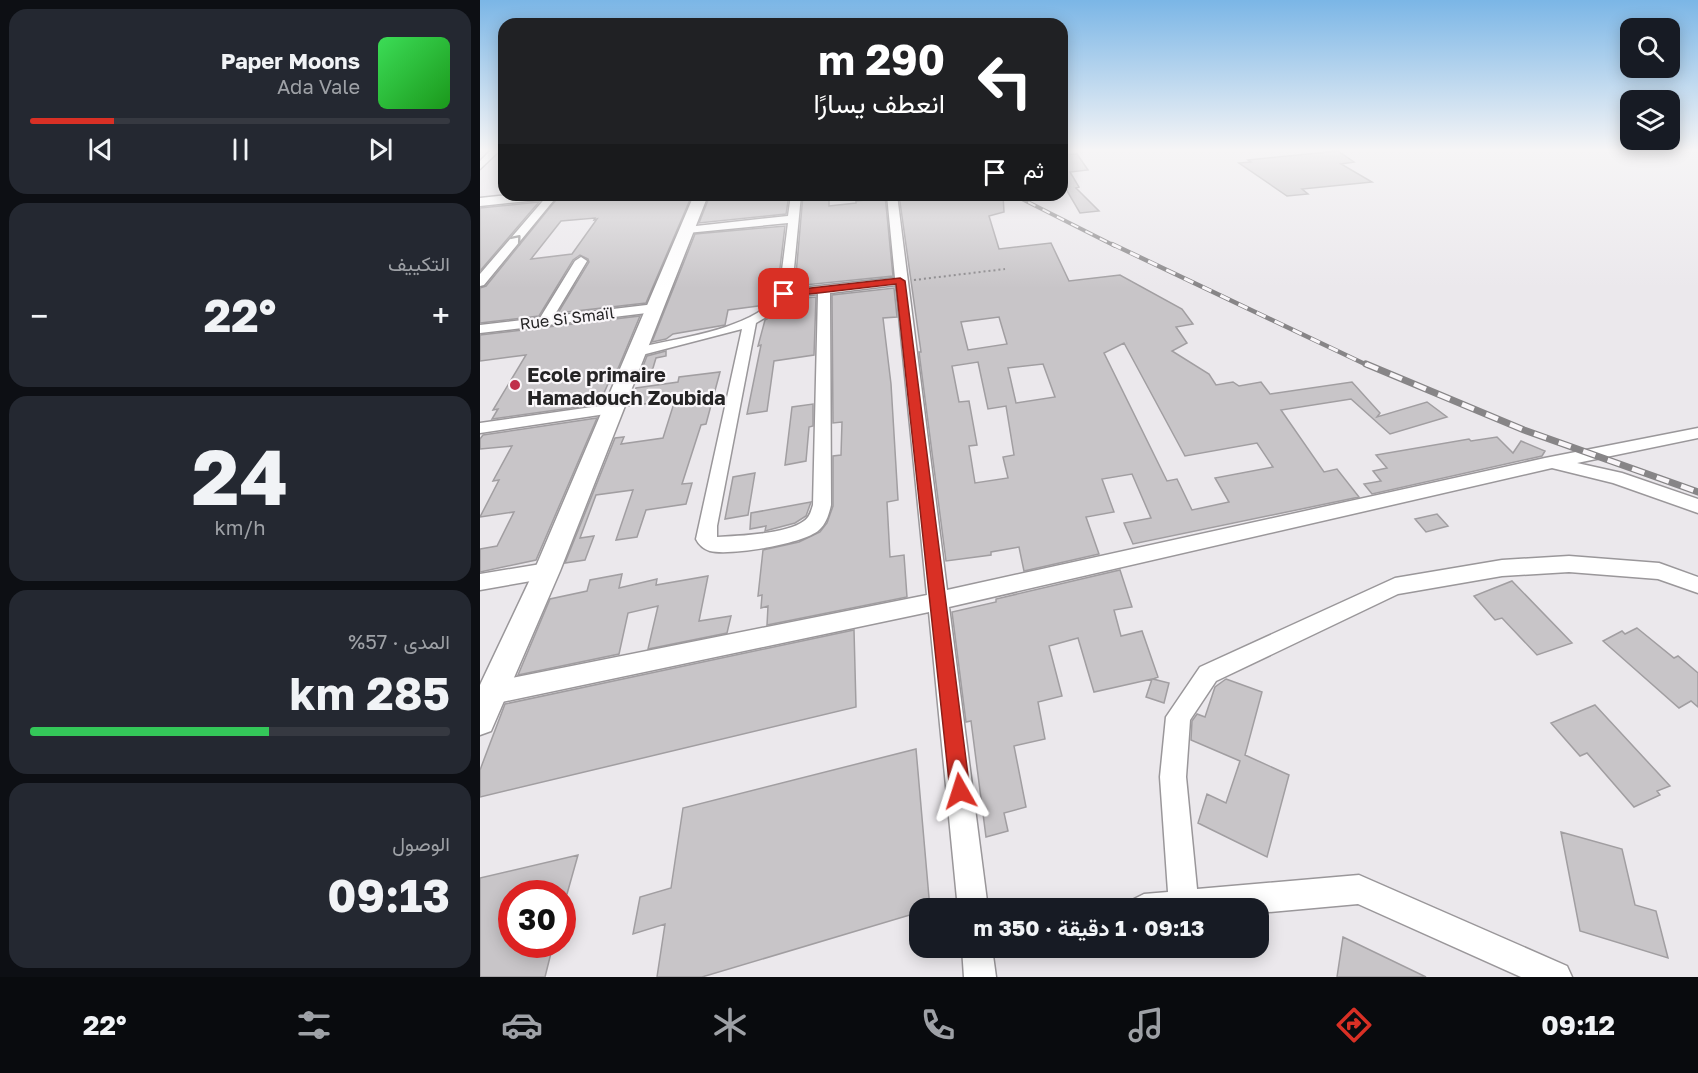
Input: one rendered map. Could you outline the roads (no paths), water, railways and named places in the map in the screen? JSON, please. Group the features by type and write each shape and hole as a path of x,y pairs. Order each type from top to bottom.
{"main road":[{"path":"480,202 498,200"},
{"path":"480,720 547,571 699,201"}],"street":[{"path":"480,282 548,201"},
{"path":"638,352 727,331 750,322 777,306 784,294 795,201"},
{"path":"893,201 972,898"},
{"path":"687,230 793,219"},
{"path":"480,258 503,255"},
{"path":"545,320 581,261"},
{"path":"784,294 900,281"},
{"path":"750,322 707,526 706,539 713,544 796,532 814,523 820,515 822,505 824,289"},
{"name":"Rue Si Smaïl","path":"480,329 655,308"},
{"path":"480,428 613,409"},
{"path":"492,693 939,601 1545,464 1698,433"},
{"path":"1545,464 1616,477 1698,506"},
{"path":"1183,898 1173,777 1178,717 1208,674 1395,586 1502,568 1569,564 1659,571 1698,585"},
{"path":"480,582 547,571"},
{"path":"1261,898 1359,889 1556,977"},
{"path":"978,958 980,977"}],"railway":[{"path":"1026,201 1115,246"},
{"path":"1112,244 1369,366"},
{"path":"1366,364 1524,430 1698,492"}],"place":[{"name":"Ecole primaire Hamadouch Zoubida","path":"515,385"}]}
